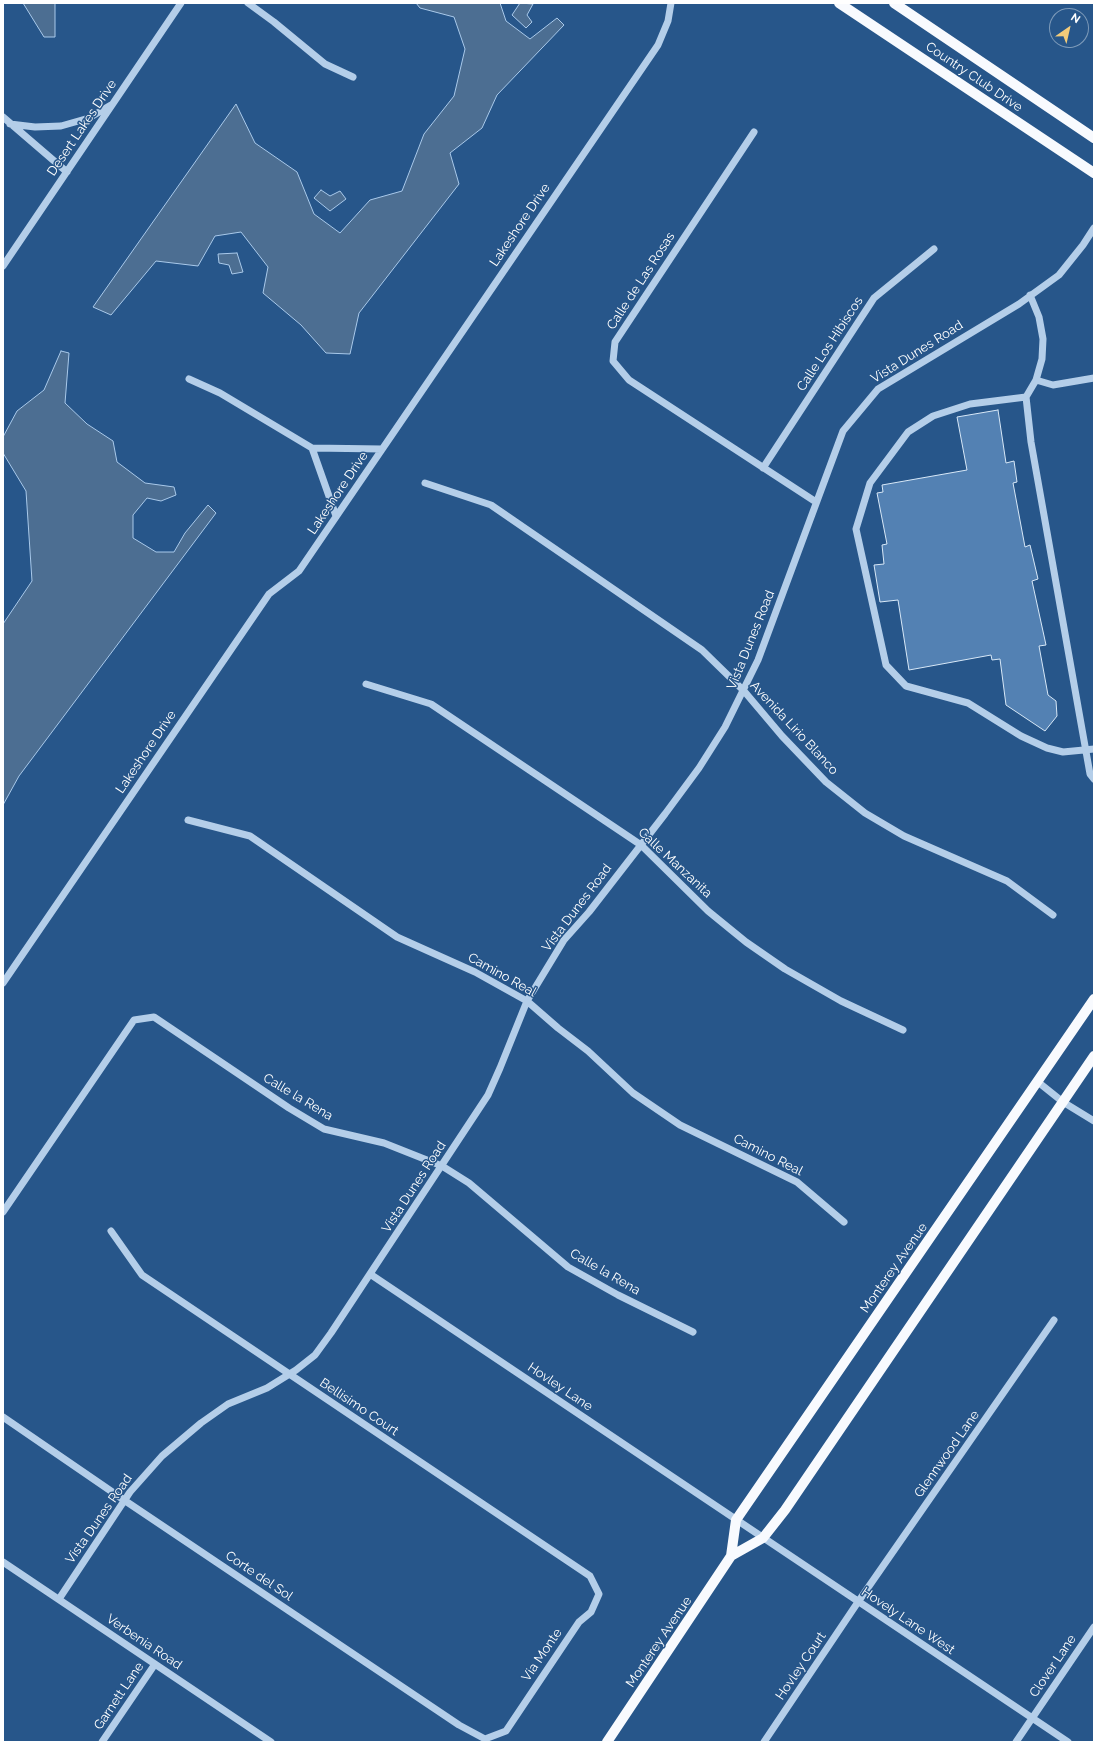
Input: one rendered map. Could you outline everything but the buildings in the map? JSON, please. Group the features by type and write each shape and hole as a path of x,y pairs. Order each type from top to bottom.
{"main road":[{"name":"Country Club Drive","path":"839,3 1094,173"},
{"name":"Country Club Drive","path":"894,3 1094,138"},
{"name":"Monterey Avenue","path":"732,1556 736,1520 1094,999"},
{"name":"Monterey Avenue","path":"607,1742 732,1556 763,1538 789,1503 1094,1056"}],"street":[{"name":"Desert Lakes Drive","path":"3,266 181,3"},
{"path":"248,3 274,22 324,64 353,77"},
{"name":"Lakeshore Drive","path":"3,983 6,974 269,594 299,571 658,45 668,21 671,3"},
{"path":"10,124 35,127 62,126 90,118 113,104"},
{"path":"3,117 67,172"},
{"name":"Calle de Las Rosas","path":"754,132 615,342 614,360 629,380 816,502"},
{"name":"Vista Dunes Road","path":"59,1599 124,1500 162,1456 201,1423 228,1404 267,1388 315,1355 370,1274 488,1095 527,1001 564,940 589,912 641,845 699,768 725,727 758,660 843,431 878,389 1030,295 1059,275 1083,245 1094,228"},
{"name":"Calle Los Hibiscos","path":"763,468 874,298 934,249"},
{"path":"1030,295 1039,317 1043,339 1042,359 1036,380 1026,397 1032,442 1090,774 1094,779"},
{"path":"1036,380 1053,385 1094,378"},
{"path":"189,379 220,393 312,448 382,449"},
{"path":"1026,397 970,404 933,416 908,432 870,483 856,529 886,665 906,686 968,702 1021,736 1048,748 1064,752 1094,749"},
{"path":"312,448 336,516"},
{"name":"Avenida Lirio Blanco","path":"425,483 491,506 702,650 744,691 782,736 826,782 865,813 904,836 1007,881 1053,915"},
{"name":"Calle Manzanita","path":"366,684 431,704 641,845 708,911 746,942 785,970 841,1000 903,1030"},
{"name":"Camino Real","path":"188,820 250,836 398,937 475,972 527,1001 558,1028 588,1051 633,1093 680,1125 797,1182 844,1222"},
{"name":"Calle la Rena","path":"3,1212 134,1020 154,1017 288,1108 324,1129 384,1143 442,1166 469,1182 568,1267 618,1295 693,1332"},
{"path":"1038,1082 1063,1102 1094,1120"},
{"name":"Bellisimo Court","path":"111,1231 142,1275 590,1576 599,1594"},
{"name":"Hovley Lane","path":"370,1274 736,1520"},
{"name":"Glennwood Lane","path":"858,1602 1054,1320"},
{"name":"Corte del Sol","path":"3,1417 124,1500 459,1724 485,1739 506,1731"},
{"name":"Hovely Lane West","path":"736,1520 1068,1742"},
{"name":"Verbenia Road","path":"3,1562 271,1742"},
{"name":"Via Monte","path":"506,1731 579,1622 591,1612 599,1594"},
{"name":"Hovley Court","path":"764,1742 858,1602"},
{"name":"Clover Lane","path":"1016,1742 1094,1627"},
{"name":"Garnett Lane","path":"102,1742 155,1664"}],"water":[{"path":"23,3 55,3 55,37 44,37"},
{"path":"416,3 500,3 506,21 530,39 557,18 564,25 497,95 482,128 450,153 459,184 359,313 350,354 326,353 301,325 263,293 268,267 241,232 215,236 198,266 156,261 111,315 93,307 236,104 255,143 297,172 314,214 340,233 370,200 402,191 424,134 454,96 465,49 454,17 420,8"},
{"path":"520,3 533,4 527,15 532,22 526,28 512,15"},
{"path":"321,190 330,196 340,191 346,199 330,211 314,198"},
{"path":"237,253 243,272 232,274 229,265 219,263 218,254"},
{"path":"61,351 69,353 65,403 87,424 113,441 117,462 145,483 174,487 176,495 161,501 147,498 133,515 133,538 156,552 174,552 185,533 208,505 216,513 19,776 3,805 3,624 32,581 26,491 3,453 3,437 17,411 44,390"}]}
